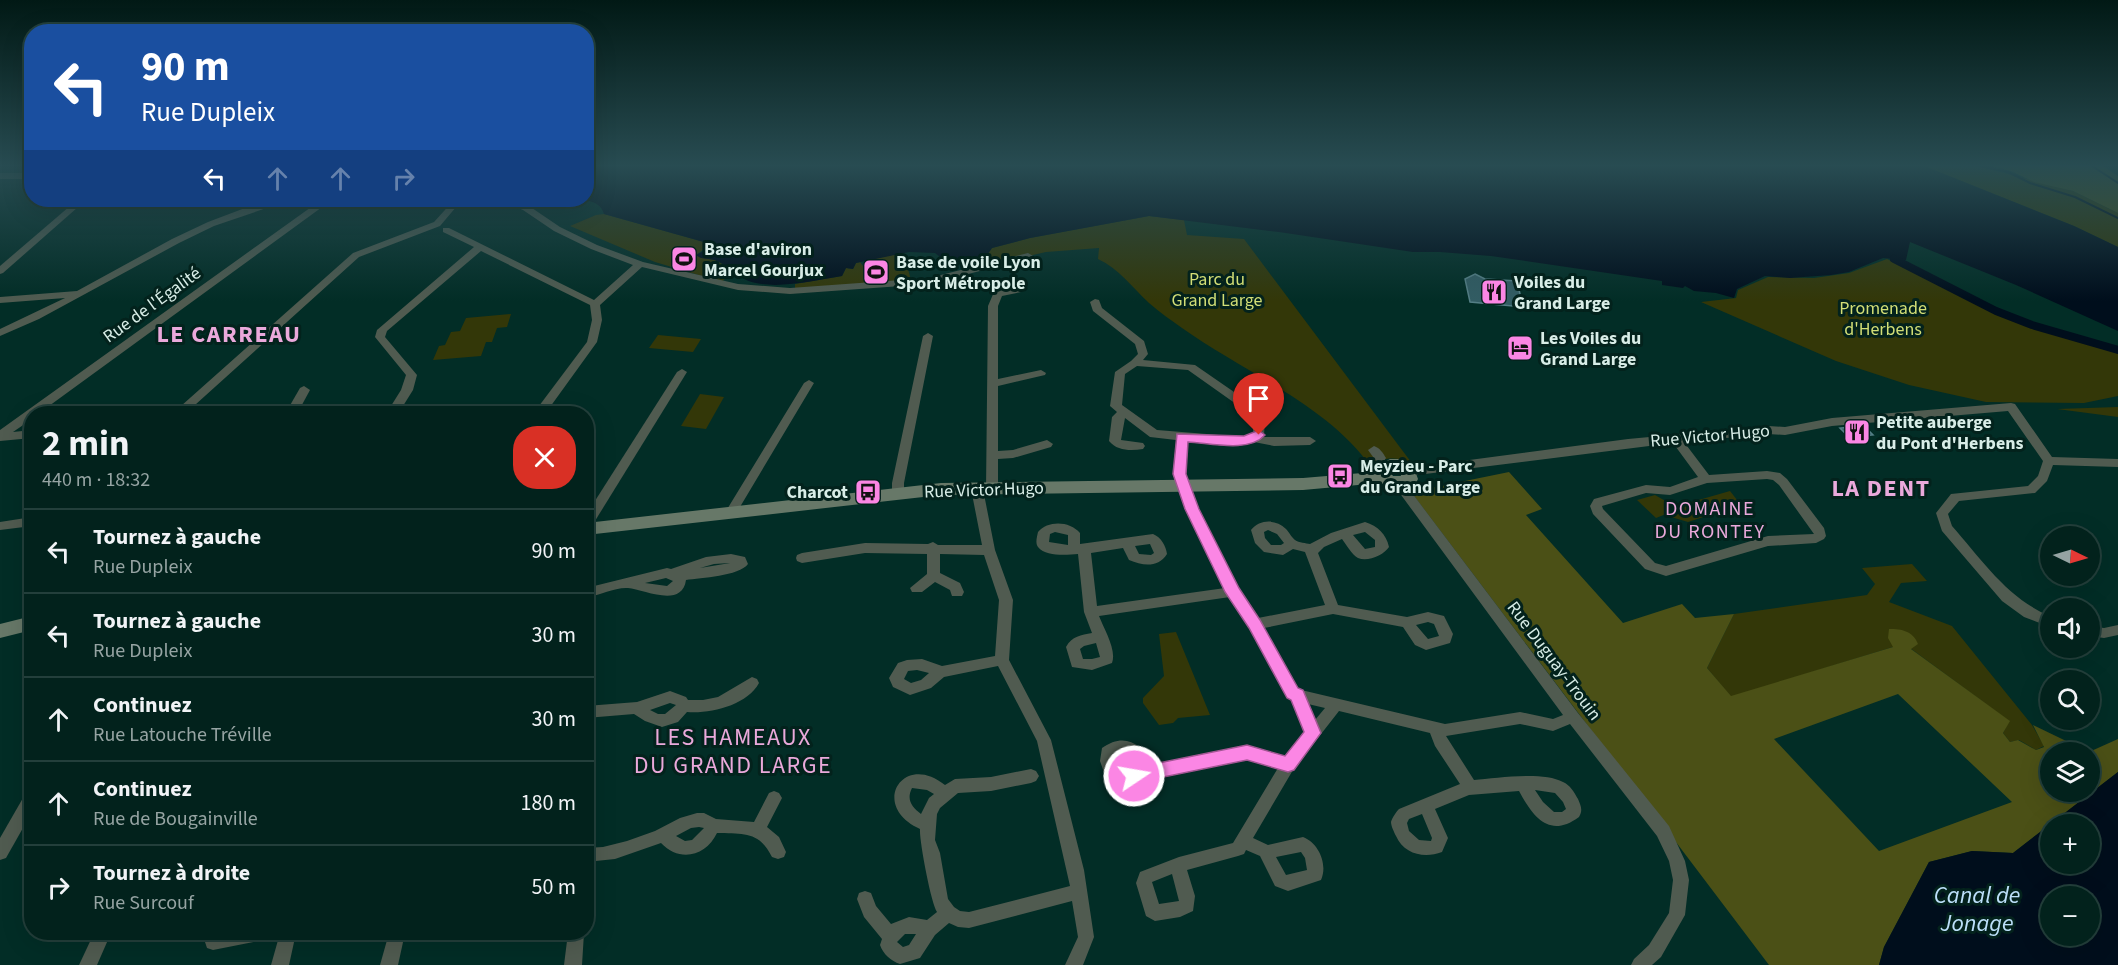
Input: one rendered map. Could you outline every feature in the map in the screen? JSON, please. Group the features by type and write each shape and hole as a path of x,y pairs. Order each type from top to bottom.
{"street":[{"path":"0,271 69,211"},
{"path":"0,333 83,294 182,238 252,211"},
{"name":"Rue de l'Égalité","path":"42,406 311,211"},
{"path":"187,406 356,255 437,224 448,211"},
{"path":"531,211 573,237 640,264 738,287 790,291 929,281 1028,256"},
{"path":"446,230 595,304"},
{"path":"398,406 412,375 380,337 382,330 480,247"},
{"path":"595,304 640,264"},
{"path":"1017,290 998,294 993,306 992,456 984,489 989,550 1006,600 1002,660 1044,740 1076,870 1086,937 1074,965"},
{"path":"0,300 83,294"},
{"path":"1095,302 1097,309 1140,343 1143,354 1135,363 1120,372 1116,406 1154,434 1245,441 1259,435 1258,415 1191,367 1135,363"},
{"path":"545,406 592,342 597,320 595,304"},
{"path":"898,494 898,483 928,336"},
{"path":"594,514 682,372"},
{"path":"993,384 1041,373"},
{"path":"730,514 809,383"},
{"path":"295,406 304,390"},
{"name":"Rue Victor Hugo","path":"594,526 730,514 941,489 1303,484 1383,477 1382,471 1390,465 1403,467 1404,478 1676,439 1768,430 1785,432 1832,422 2011,407 2049,461"},
{"path":"1125,412 1119,417 1115,441 1119,445 1139,446"},
{"name":"Rue de l'Égalité","path":"0,436 24,419"},
{"path":"0,436 24,434"},
{"path":"1182,437 1179,474 1192,509 1233,592 1255,624 1292,694 1445,730 1520,718 1553,725 1573,717"},
{"path":"1254,437 1259,440 1282,443 1292,440 1310,441"},
{"path":"1676,439 1706,479"},
{"path":"992,456 1013,454 1047,444"},
{"path":"2040,618 2029,613 2007,597 1946,528 1942,513 1955,497 2031,490 2043,478 2049,461 2118,463"},
{"path":"1776,476 1820,531 1820,536 1768,541 1666,571 1650,566 1597,512 1598,502 1646,489 1671,491 1706,479 1776,476"},
{"name":"Rue Duguay-Trouin","path":"1404,478 1573,717 1663,831 1677,861 1681,880 1677,915 1655,951 1640,965"},
{"path":"0,526 24,522"},
{"path":"1291,544 1312,549 1323,542 1345,534"},
{"path":"1101,637 1091,612 1079,549 1127,542"},
{"path":"802,558 865,548 989,550"},
{"path":"933,548 934,576"},
{"path":"1312,549 1332,609"},
{"path":"594,591 628,583 662,592 671,591 680,582 675,575"},
{"path":"917,588 934,576"},
{"path":"934,576 955,587 957,592"},
{"path":"1091,612 1233,592"},
{"path":"1255,624 1332,609 1407,622"},
{"path":"0,631 24,626"},
{"path":"2100,632 2118,630"},
{"path":"940,672 1002,660"},
{"path":"594,711 637,708 670,697 676,698 684,706 702,708 729,700 752,683"},
{"path":"1297,695 1313,733"},
{"path":"1178,867 1238,849 1288,765 1336,704"},
{"path":"637,708 651,719 661,722 672,720 684,706"},
{"path":"1436,728 1440,742 1471,788"},
{"path":"1149,773 1247,752 1288,765"},
{"path":"1031,776 991,784 955,786 934,803 927,825 927,840 932,853 940,902 948,914 958,919 969,920 1079,892"},
{"path":"927,825 909,815 904,808 900,798 903,788 908,782 918,782 939,787 944,794"},
{"path":"1426,806 1471,788 1524,784"},
{"path":"758,830 774,798"},
{"path":"0,853 24,810"},
{"path":"594,858 664,835 696,820 703,820 713,826 744,826 758,830 770,836 778,852"},
{"path":"664,835 681,847 696,848 707,840 713,826"},
{"path":"1243,842 1267,852"},
{"path":"865,899 870,911 890,936"},
{"path":"928,929 917,925 907,925 898,928 890,936 888,945 899,961 914,952 928,929 948,914"},
{"path":"88,965 100,940"},
{"path":"213,942 223,940"},
{"path":"280,965 286,940"},
{"path":"389,965 395,940"},
{"path":"573,965 575,940"}],"green space":[{"path":"2037,211 2114,211 2118,213 2118,247"},
{"path":"604,214 711,244 696,255 715,260 733,270 722,282 655,262 570,226"},
{"name":"Parc du Grand Large","path":"1149,216 1184,220 1187,235 1244,239 1411,462 1385,459 1372,468 1354,445 1309,407 1206,344 1157,310 1119,273 1098,259 1099,248 1046,252 998,263 987,255 992,248 1030,238"},
{"name":"Base de voile Lyon Sport Métropole","path":"900,253 901,258 905,258 911,280 795,289 795,284 842,276 846,268 853,269 856,263 860,262 863,266 867,265 865,261"},
{"name":"Promenade d'Herbens","path":"1887,259 1994,313 2033,327 2118,351 2118,396 2084,403 1986,402 1909,385 1836,361 1701,302 1736,298 1738,290 1768,277 1814,278 1849,273"},
{"path":"511,314 507,327 497,328 492,342 486,342 481,356 433,360 439,346 445,345 451,332 460,331 466,318"},
{"path":"658,335 701,339 693,352 649,348"},
{"path":"700,394 724,397 706,429 681,426"},
{"path":"2118,407 2118,417 2057,409"},
{"path":"1509,472 1542,509 1526,515 1623,623 1682,604 1695,618 1734,614 1707,668 1731,696 1893,647 1888,638 1889,629 1903,630 1913,636 1918,644 1911,649 2010,721 2003,733 2010,742 2018,740 2036,750 2040,748 2040,802 2079,802 2064,814 2040,814 2040,832 2013,853 1972,851 1929,862 1884,947 1879,965 1769,965 1411,492","holes":["1898,694 2012,802 1879,851 1774,739"]},
{"path":"1730,491 1741,505 1688,522 1671,517 1674,507"},
{"path":"1655,495 1669,503 1666,514 1656,518 1637,500"},
{"path":"1912,564 1927,581 1901,583 1889,602 1952,626 2032,725 2042,742 2040,748 2036,750 2019,740 2010,742 2003,733 2009,721 1910,648 1893,647 1731,697 1707,668 1734,614 1867,595 1875,584 1862,568"},
{"path":"1176,632 1210,715 1178,718 1173,723 1159,725 1143,703 1143,698 1164,676 1159,634"},
{"path":"2033,725 2068,742 2042,742"},
{"path":"2118,739 2118,772 2100,786 2100,747"}],"water":[{"path":"603,211 2037,211 2118,247 2118,331 2016,285 1910,242 1906,260 1883,258 1849,272 1831,275 1790,278 1765,276 1737,289 1734,298 1716,293 1694,291 1685,286 1683,288 1662,285 1662,281 1491,256 1413,252 1149,216 1030,238 992,248 987,255 989,259 951,265 935,253 909,252 856,263 853,269 846,268 842,276 793,284 766,285 744,279 721,263 696,255 711,244 604,214"},
{"name":"Canal de Jonage","path":"2118,772 2118,965 1879,965 1884,947 1929,862 1972,851 2013,853 2040,832 2040,874 2100,874 2100,814 2064,814 2079,802 2100,802 2100,786"}],"building":[{"name":"Voiles du Grand Large","path":"1475,274 1485,279 1517,281 1523,307 1470,302 1465,279"},
{"name":"Petite auberge du Pont d'Herbens","path":"1864,426 1873,435 1849,437 1840,428"}],"waterway":[{"path":"2104,211 2118,218"},
{"path":"1894,259 1996,311 2032,325 2118,350"}],"place":[{"name":"Base d'aviron Marcel Gourjux","path":"684,259"},
{"name":"Base de voile Lyon Sport Métropole","path":"876,272"},
{"name":"Voiles du Grand Large","path":"1494,292"},
{"name":"Les Voiles du Grand Large","path":"1520,348"},
{"name":"Petite auberge du Pont d'Herbens","path":"1857,432"},
{"name":"Meyzieu - Parc du Grand Large","path":"1340,476"},
{"name":"Charcot","path":"868,492"}],"district":[{"name":"LE CARREAU","path":"229,334"},
{"name":"LA DENT","path":"1881,488"},
{"name":"DOMAINE DU RONTEY","path":"1710,520"},
{"name":"LES HAMEAUX DU GRAND LARGE","path":"733,751"}],"route":[{"path":"1134,776 1247,752 1288,765 1313,733 1311,723 1297,695 1292,694 1255,624 1233,592 1192,509 1179,474 1182,437 1245,441 1259,435"}]}
